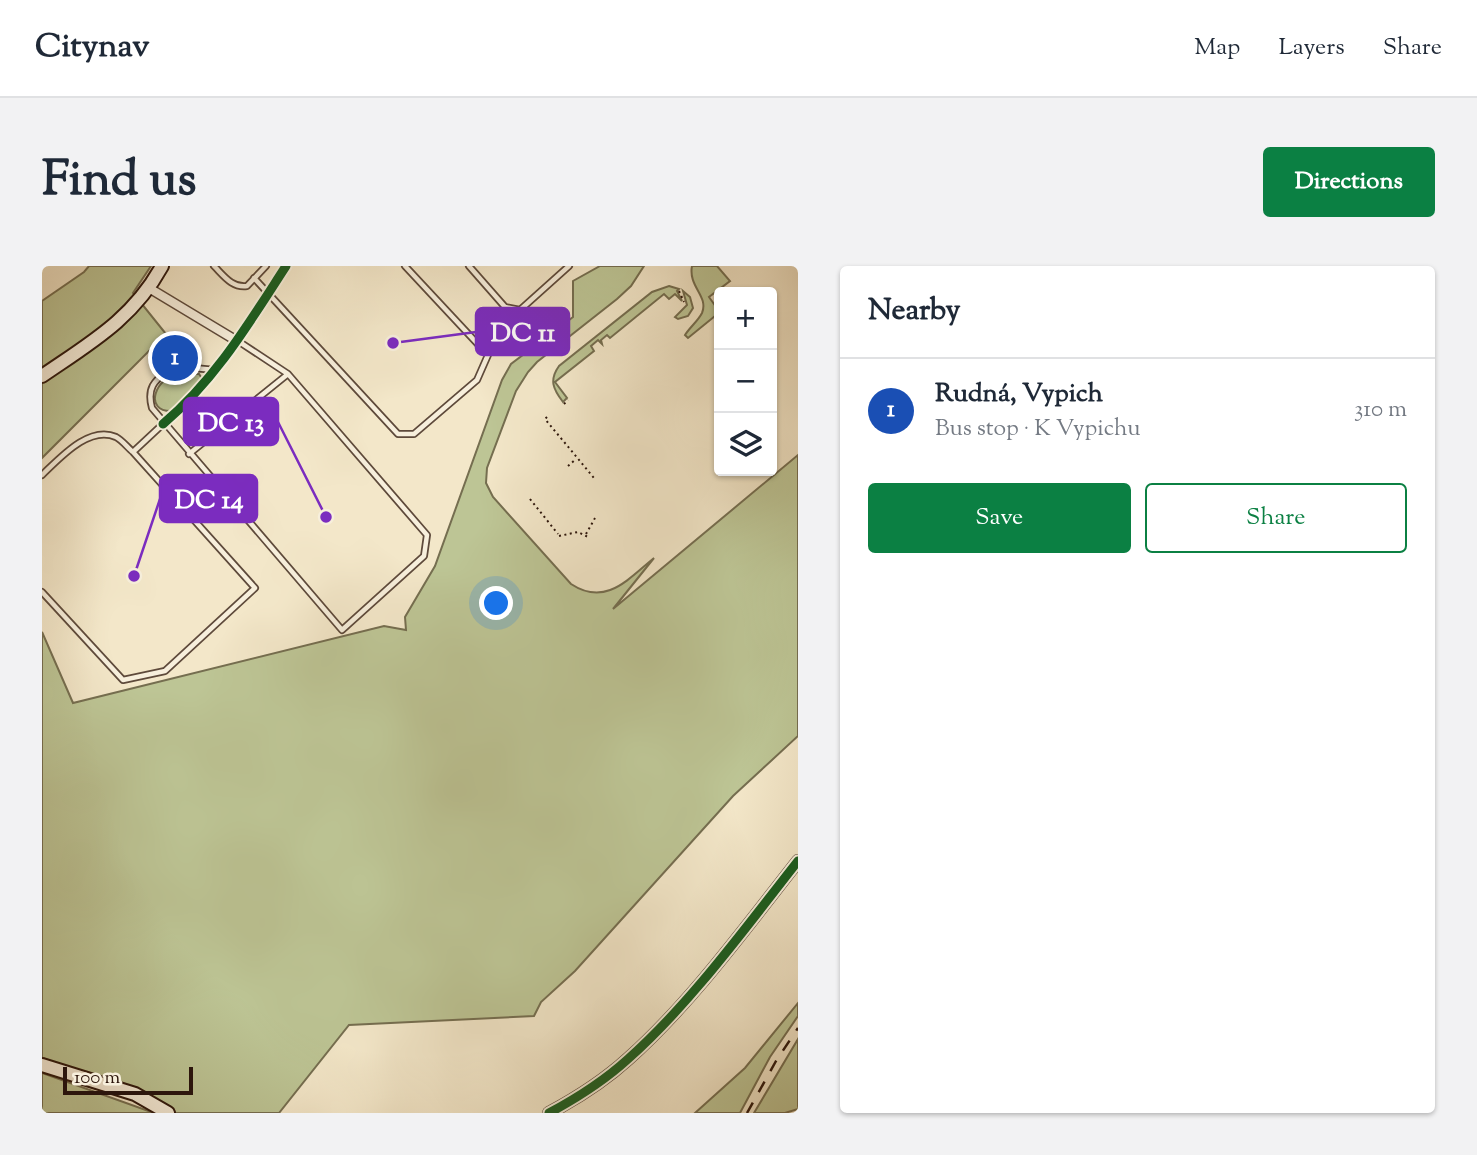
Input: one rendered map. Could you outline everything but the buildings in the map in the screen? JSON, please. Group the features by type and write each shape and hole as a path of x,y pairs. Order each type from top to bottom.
{"main road":[{"path":"42,376 121,320 149,288 162,266"},
{"path":"42,1065 135,1094 168,1113"}],"street":[{"path":"163,424 198,393 216,370 286,266"},
{"path":"149,288 237,341"},
{"path":"549,1113 577,1097 626,1061 662,1027 798,861"}],"lane":[{"path":"214,266 236,286 247,286 266,266"},
{"path":"254,278 398,434 414,434 477,380 488,355 405,266"},
{"path":"469,266 505,307 520,310 569,266"},
{"path":"216,370 172,366 155,381 148,395 152,408 342,630 424,556 427,535 288,374 237,341"},
{"path":"189,454 288,374"},
{"path":"133,452 163,424"},
{"path":"42,474 81,439 117,437 255,588 165,671 122,680 42,592"}],"path":[{"path":"679,291 684,302"},
{"path":"564,404 568,400"},
{"path":"547,417 545,419 594,478"},
{"path":"568,466 577,458"},
{"path":"530,499 558,535 578,532 587,536 595,518"}],"green space":[{"path":"89,266 151,266 133,293 166,334 42,458 42,301"},
{"path":"600,266 644,266 631,286 617,299 528,372 516,391 487,468 486,483 493,497 571,584 584,590 595,593 616,587 654,558 613,609 773,476 777,476 777,472 798,455 798,736 733,796 575,971 541,1002 534,1016 349,1025 279,1113 174,1113 148,1095 42,1058 42,632 73,703 384,626 406,630 405,617 435,566 502,380 511,364 573,317 573,281"},
{"path":"692,266 717,266 730,281 722,287 714,287 714,293 709,297 714,304 714,317 688,338 685,335 702,313 703,307"},
{"path":"669,286 679,289 677,291 682,301 675,294 669,299 664,294 610,338 607,335 601,340 602,344 598,340 591,346 594,351 555,382 567,398 563,402 554,384 554,376 559,366 652,292"},
{"path":"683,291 690,297 693,308 688,316 678,319 675,317 687,305"},
{"path":"181,374 199,374 203,380 173,411 163,410 155,400 159,387 164,380"},
{"path":"798,1003 798,1016 770,1057 740,1113 695,1113 745,1068"},
{"path":"798,1039 798,1109 785,1113 754,1113"},
{"path":"42,1073 154,1113 42,1113"}],"railway":[{"path":"747,1113 798,1028"}],"cycle path":[{"path":"163,424 182,407 215,369 286,266"},
{"path":"549,1113 619,1067 651,1037 717,964 798,861"}],"place":[{"name":"DC 11","path":"393,343"},
{"name":"Rudná, Vypich","path":"175,358"},
{"name":"DC 13","path":"326,517"},
{"name":"DC 14","path":"134,576"}]}
